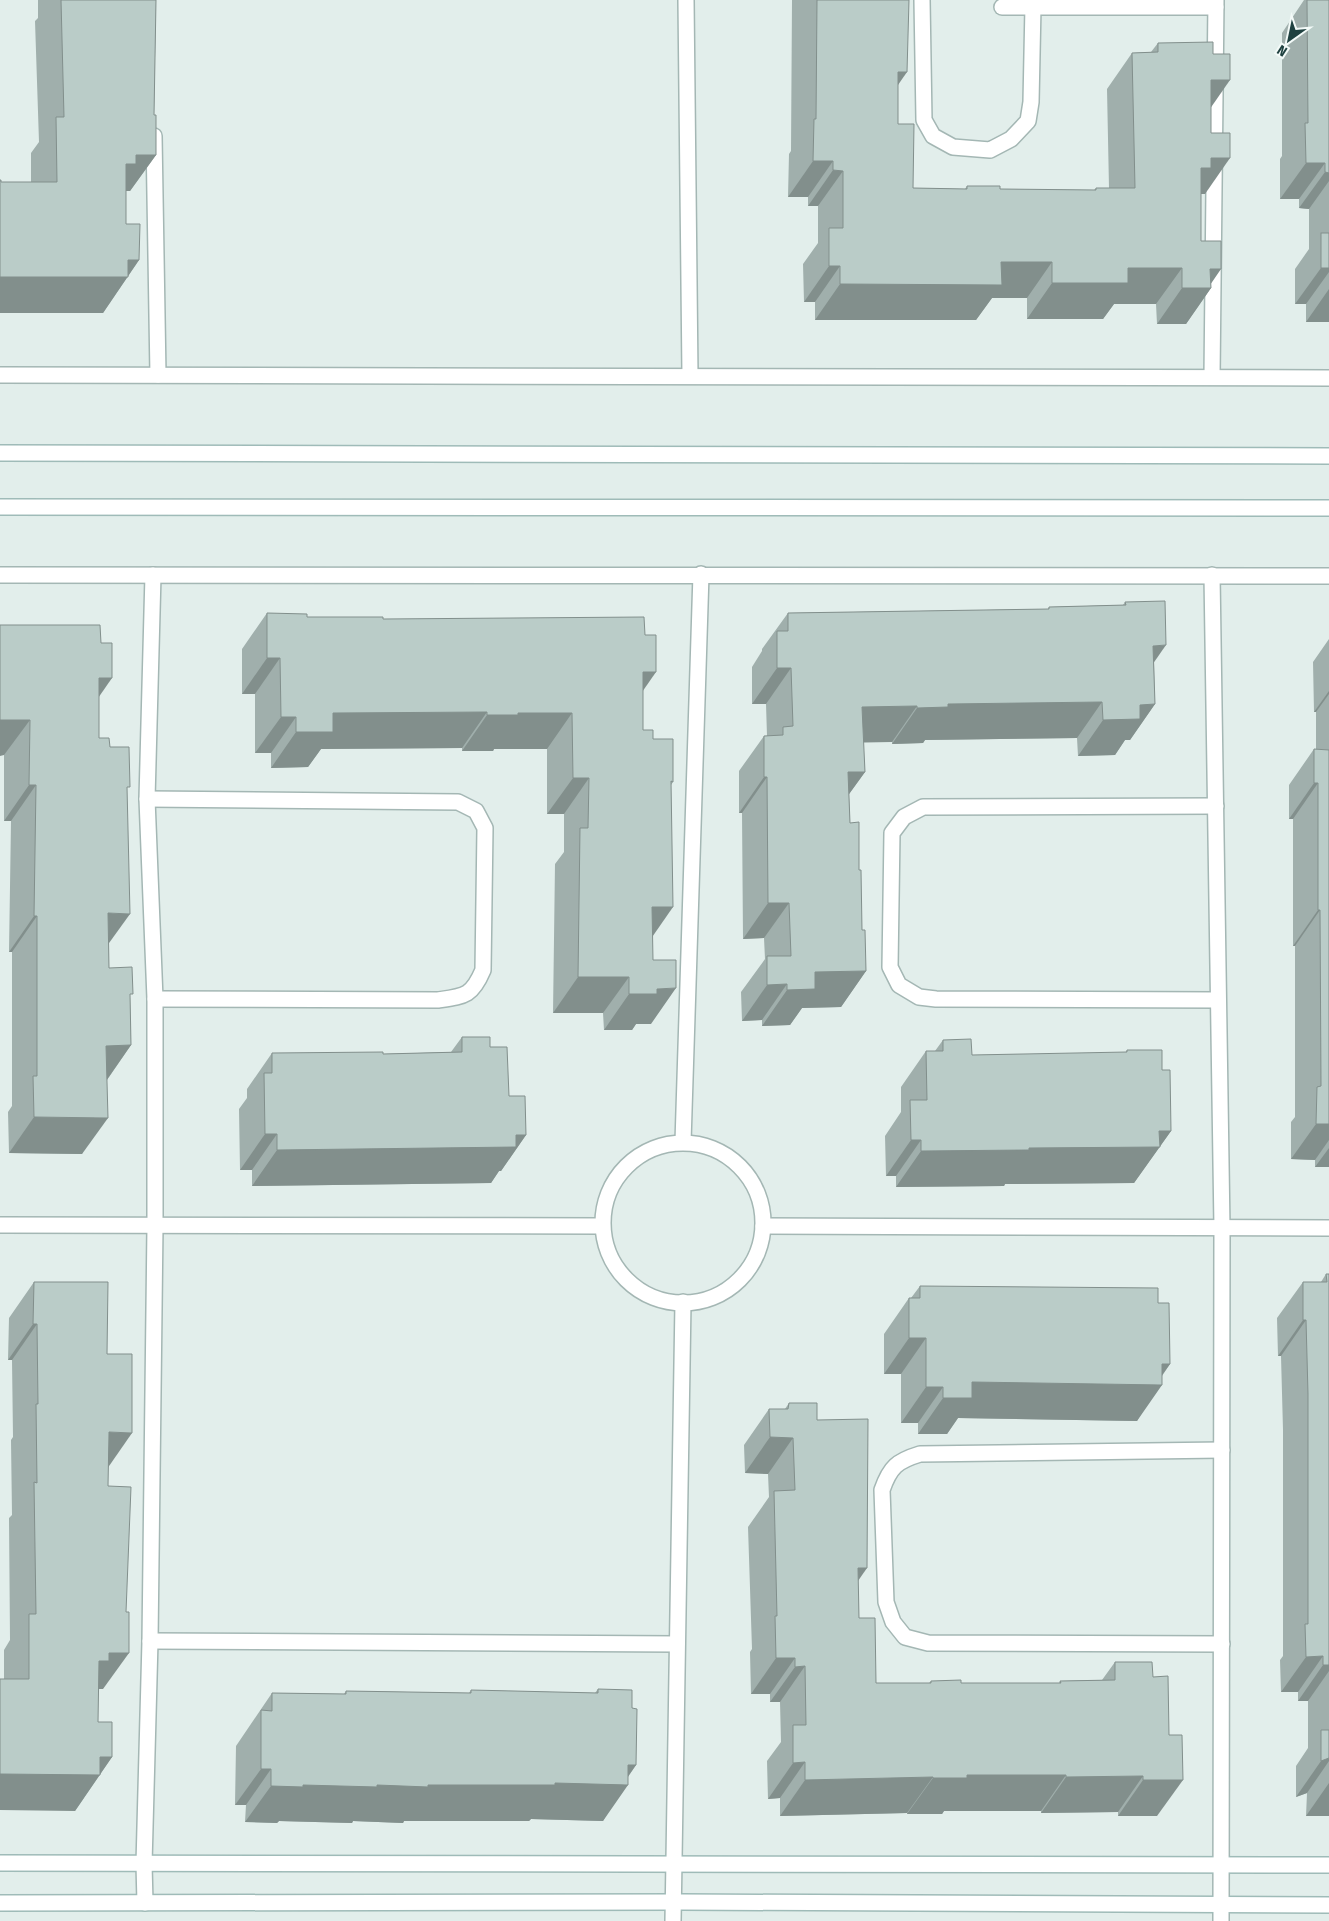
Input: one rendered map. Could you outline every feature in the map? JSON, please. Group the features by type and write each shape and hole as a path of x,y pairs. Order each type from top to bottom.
{"street":[{"path":"686,0 690,376"},
{"path":"922,0 924,120 933,136 954,147 990,150 1011,139 1028,121 1031,102 1033,6"},
{"path":"1002,6 1216,3 1212,377"},
{"path":"154,118 158,375"},
{"path":"0,375 1329,378"},
{"path":"0,453 1329,456"},
{"path":"0,507 1329,508"},
{"path":"146,1903 144,1864 150,1641 155,1226 155,999 147,799 153,574"},
{"path":"682,1142 701,574"},
{"path":"0,575 701,574 1329,576"},
{"path":"1212,576 1222,1228 1221,1921"},
{"path":"147,799 458,802 476,812 485,828 482,970 476,987 459,997 438,1000 155,999"},
{"path":"1216,806 923,807 904,817 892,833 890,967 899,985 919,997 936,999 1218,1000"},
{"path":"682,1142 708,1146 731,1158 749,1177 761,1200 764,1226 758,1253 743,1276 722,1293 696,1302 669,1302 643,1293 622,1276 607,1252 602,1226 605,1200 616,1176 634,1158 657,1146 682,1142"},
{"path":"0,1225 602,1226"},
{"path":"764,1226 1329,1228"},
{"path":"673,1921 683,1302"},
{"path":"1222,1450 920,1454 902,1459 887,1474 882,1490 886,1602 893,1622 905,1637 928,1643 1222,1644"},
{"path":"150,1641 677,1644"},
{"path":"0,1863 1329,1865"},
{"path":"0,1903 672,1902 1329,1905"}],"building":[{"path":"61,0 156,0 154,115 156,115 156,155 136,155 136,164 126,164 126,224 140,224 139,260 128,260 128,277 0,277 0,180 1,182 57,182 56,117 64,117"},
{"path":"817,0 909,0 907,72 898,72 898,124 914,124 913,188 967,189 967,186 1000,186 1000,189 1096,190 1096,188 1135,188 1132,53 1158,52 1158,43 1213,42 1213,54 1230,54 1230,80 1211,80 1211,133 1230,133 1230,158 1211,158 1211,168 1201,168 1201,241 1221,241 1221,269 1210,269 1211,288 1182,288 1182,268 1128,268 1128,283 1052,283 1052,262 1001,262 1002,285 840,284 840,266 829,266 829,228 843,228 843,171 833,170 833,161 813,161 814,119 816,119"},
{"path":"1307,0 1329,0 1329,173 1325,172 1325,163 1306,163 1305,123 1308,123"},
{"path":"1321,233 1329,233 1329,268 1321,268"},
{"path":"1165,601 1166,645 1153,646 1155,704 1140,705 1140,719 1103,720 1102,702 948,704 948,707 917,708 917,706 862,707 865,772 848,772 850,823 859,822 859,870 861,870 862,930 865,930 866,971 815,972 815,989 787,990 787,984 767,985 767,956 791,956 789,903 768,903 767,777 764,777 764,736 783,735 783,727 793,726 791,668 777,668 777,631 788,631 788,613 1049,609 1049,607 1126,605 1125,602"},
{"path":"267,613 307,614 307,617 383,617 383,619 644,617 645,635 656,635 656,672 643,672 643,730 653,730 653,739 673,739 673,782 671,781 673,907 652,907 653,960 676,960 676,988 657,989 657,994 629,994 629,977 578,977 580,828 588,828 589,778 573,778 572,713 487,715 487,712 333,713 333,732 296,732 296,717 281,717 280,658 267,658"},
{"path":"0,625 100,625 101,643 112,643 112,678 99,678 99,738 109,738 110,747 129,747 130,787 127,787 130,914 108,913 109,968 132,967 133,994 130,994 131,1045 106,1046 108,1118 34,1117 33,1076 37,1076 37,916 34,916 36,785 29,785 30,720 0,720"},
{"path":"1314,749 1329,750 1329,1124 1316,1124 1317,1087 1321,1086 1318,783 1314,783"},
{"path":"462,1037 490,1037 490,1047 507,1047 509,1096 525,1096 526,1135 516,1135 516,1147 277,1150 277,1134 265,1134 264,1073 272,1073 272,1053 383,1052 383,1054 462,1052"},
{"path":"971,1039 972,1055 1162,1050 1162,1070 1170,1070 1171,1131 1159,1131 1160,1147 921,1151 921,1140 911,1140 910,1100 927,1100 926,1051 943,1051 943,1040"},
{"path":"1326,1274 1329,1274 1329,1665 1323,1665 1323,1656 1306,1657 1305,1624 1308,1624 1308,1394 1306,1320 1303,1320 1303,1282 1327,1282"},
{"path":"34,1282 108,1282 107,1354 132,1354 132,1433 109,1432 108,1486 131,1487 126,1612 129,1612 129,1653 109,1653 109,1661 99,1661 98,1722 112,1722 112,1757 100,1757 100,1775 0,1774 0,1679 29,1679 29,1614 36,1614 34,1482 37,1483 36,1404 38,1404 37,1324 33,1324"},
{"path":"920,1286 1158,1288 1158,1303 1169,1303 1170,1364 1162,1364 1162,1385 972,1382 972,1398 943,1398 943,1387 926,1387 926,1338 909,1338 909,1298 920,1298"},
{"path":"789,1403 817,1403 817,1420 868,1419 867,1568 858,1568 859,1618 875,1618 876,1683 931,1683 931,1681 961,1680 961,1683 1061,1683 1060,1681 1115,1680 1115,1662 1152,1662 1153,1677 1168,1676 1169,1735 1182,1735 1183,1780 1143,1780 1143,1776 967,1775 967,1778 805,1780 805,1762 793,1763 793,1725 806,1725 805,1666 795,1667 795,1658 776,1658 775,1616 777,1616 774,1491 795,1490 793,1438 770,1437 769,1409 788,1409"},
{"path":"598,1689 632,1690 632,1708 637,1709 636,1765 628,1765 628,1785 555,1783 555,1785 428,1785 428,1787 377,1785 377,1787 271,1786 271,1769 261,1769 261,1710 272,1711 272,1693 346,1694 346,1691 471,1693 471,1690 598,1693"},
{"path":"1321,1730 1329,1730 1329,1758 1321,1761"}]}
